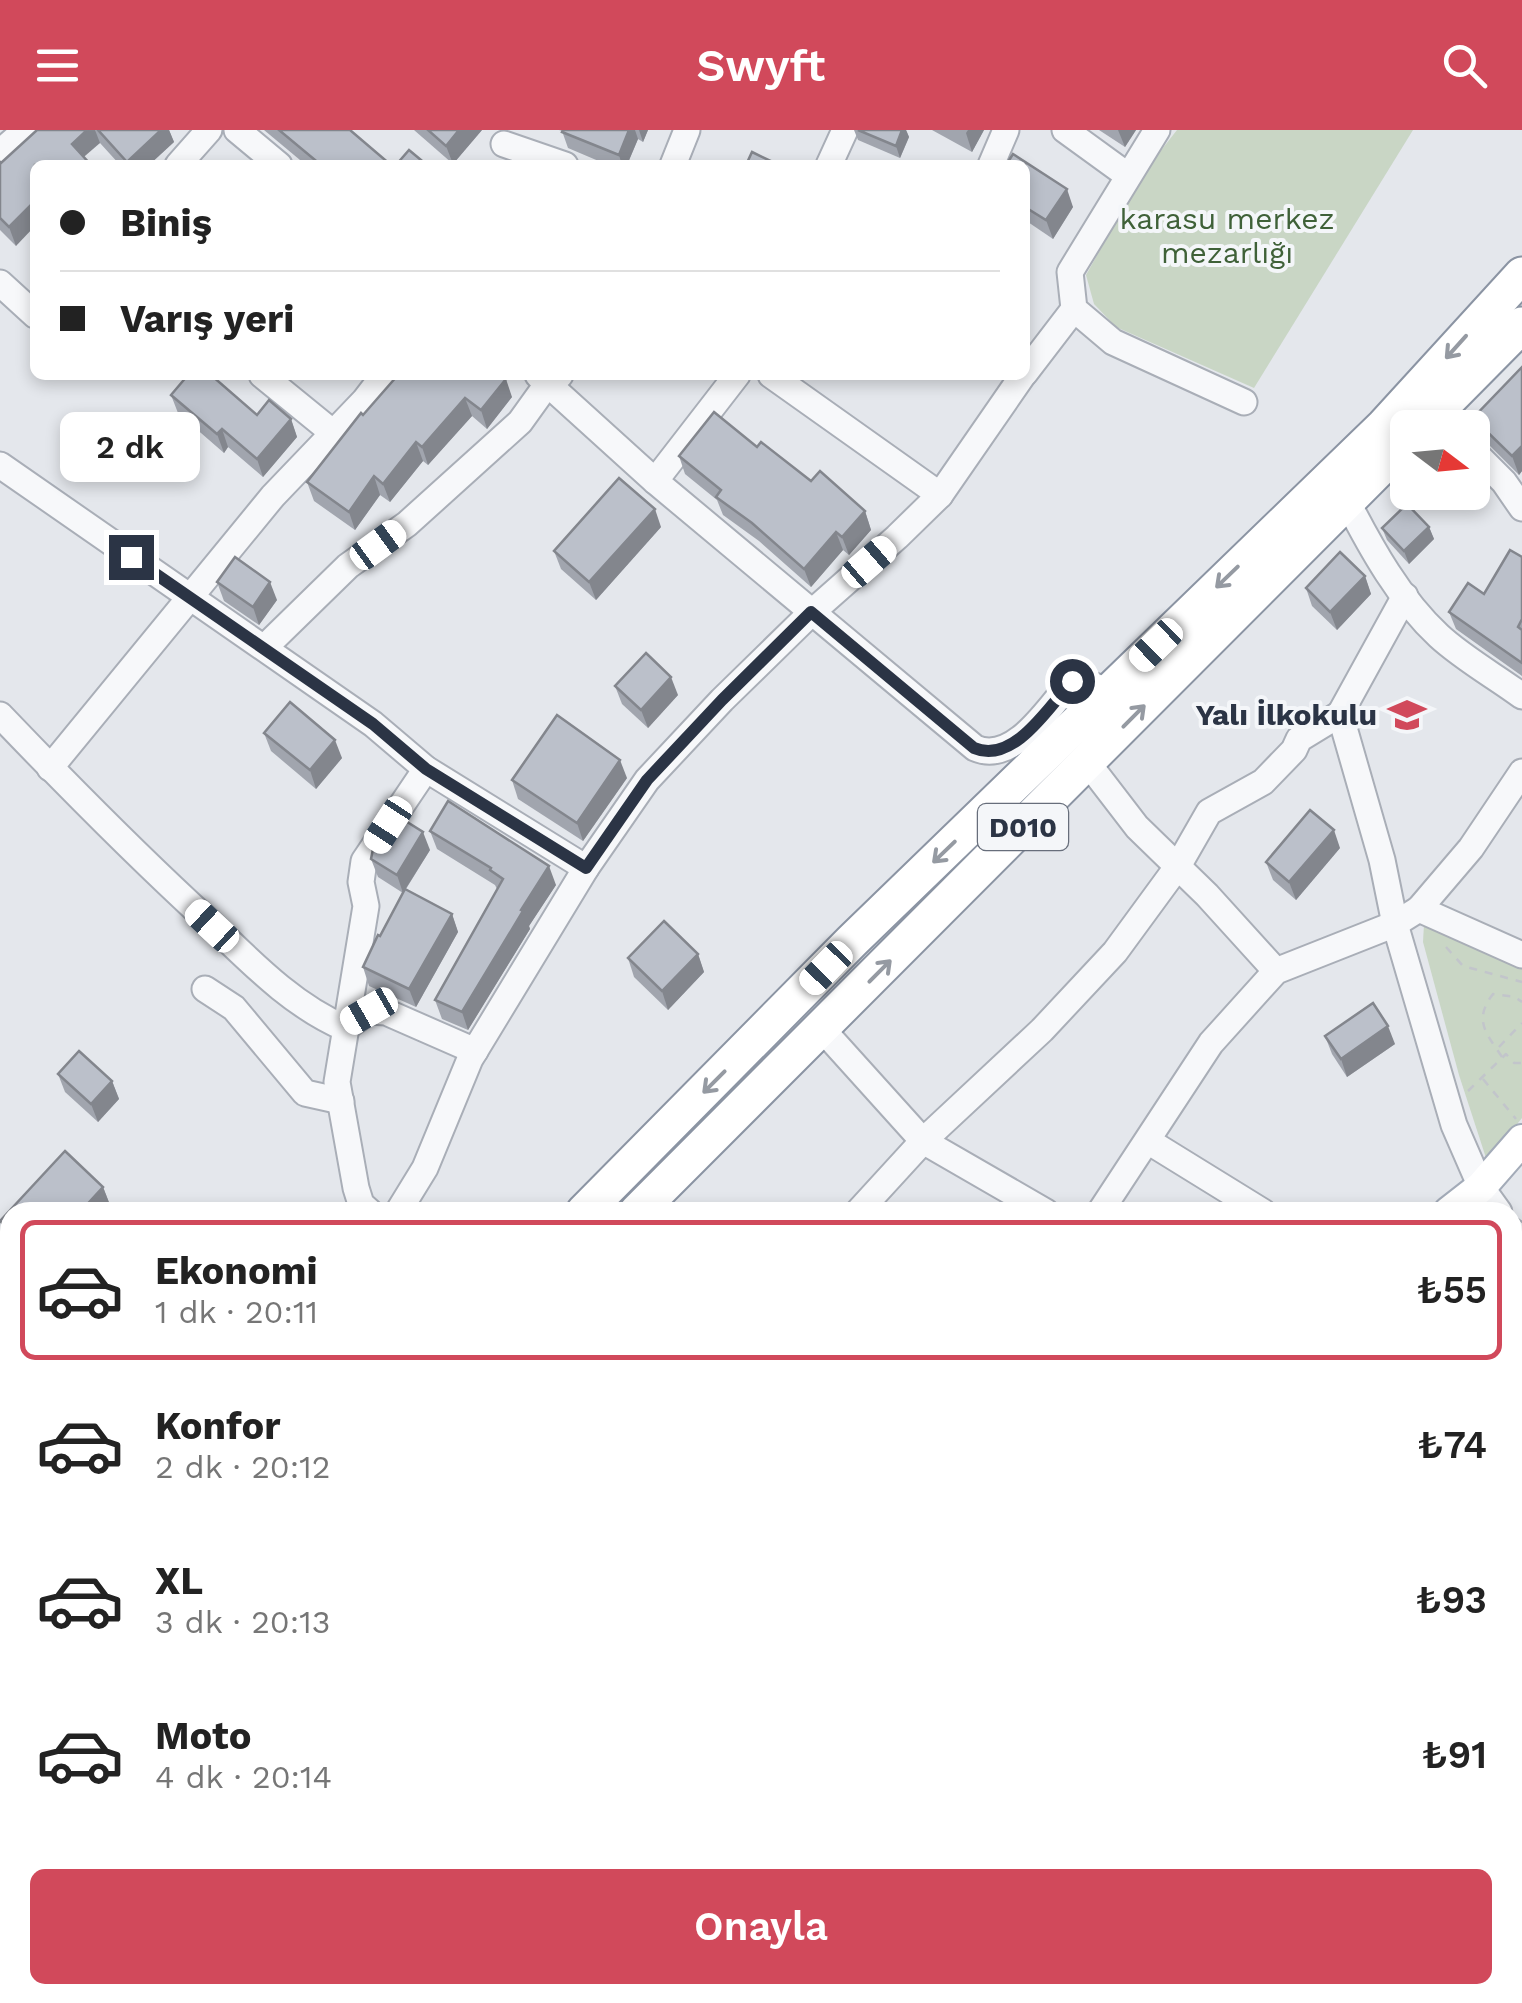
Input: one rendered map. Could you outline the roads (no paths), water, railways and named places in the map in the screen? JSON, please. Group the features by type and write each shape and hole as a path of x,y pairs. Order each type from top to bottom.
{"highway":[{"name":"D010","path":"594,1202 852,942 1384,426 1522,275"},
{"path":"1446,410 1522,324"},
{"name":"D010","path":"647,1202 1390,458"}],"main road":[{"path":"1487,1202 1522,1140"},
{"path":"1487,1202 1522,1164"}],"street":[{"path":"0,152 26,130"},
{"path":"182,160 208,130"},
{"path":"237,130 274,160"},
{"path":"676,160 686,130"},
{"path":"831,160 845,130"},
{"path":"993,160 1006,130"},
{"path":"1065,130 1127,175"},
{"path":"1158,130 1070,272 1074,309 1113,342 1244,402"},
{"path":"503,146 549,160"},
{"path":"0,283 30,312"},
{"path":"1030,359 1074,309"},
{"path":"268,380 332,432"},
{"path":"50,768 273,496 380,380"},
{"path":"265,647 348,566 407,524 520,422 547,380"},
{"path":"550,380 655,481 974,748 988,754 1002,751 1023,736 1072,681 1083,681 1109,692"},
{"path":"655,481 733,380"},
{"path":"778,380 940,495"},
{"path":"404,1202 425,1168 475,1051 586,868 647,780 811,612 940,495 1012,380"},
{"path":"1490,468 1522,508"},
{"path":"5,479 44,494 373,724 426,769 586,868"},
{"path":"1347,501 1369,543 1405,596 1440,636 1522,696"},
{"path":"867,1202 923,1140 1042,1030 1103,965 1178,866 1208,812 1263,782 1294,750 1299,739 1340,714 1405,596"},
{"path":"0,714 132,851 266,975 321,1017 345,1028"},
{"path":"1340,714 1382,860 1410,915 1450,1110 1486,1202"},
{"path":"1087,762 1137,828 1276,971"},
{"path":"360,1202 338,1082 366,906 361,882 364,861 426,769"},
{"path":"1107,1202 1211,1043 1276,971 1410,915 1471,848 1522,772"},
{"path":"1410,915 1522,955"},
{"path":"205,989 234,1008 305,1093 342,1102"},
{"path":"345,1028 369,1011 386,1012 475,1051"},
{"path":"822,1029 923,1140 1029,1202"},
{"path":"1148,1140 1247,1202"}],"place":[{"name":"Yalı İlkokulu","path":"1407,715"}],"park label":[{"name":"karasu merkez mezarlığı","path":"1227,236"}]}
